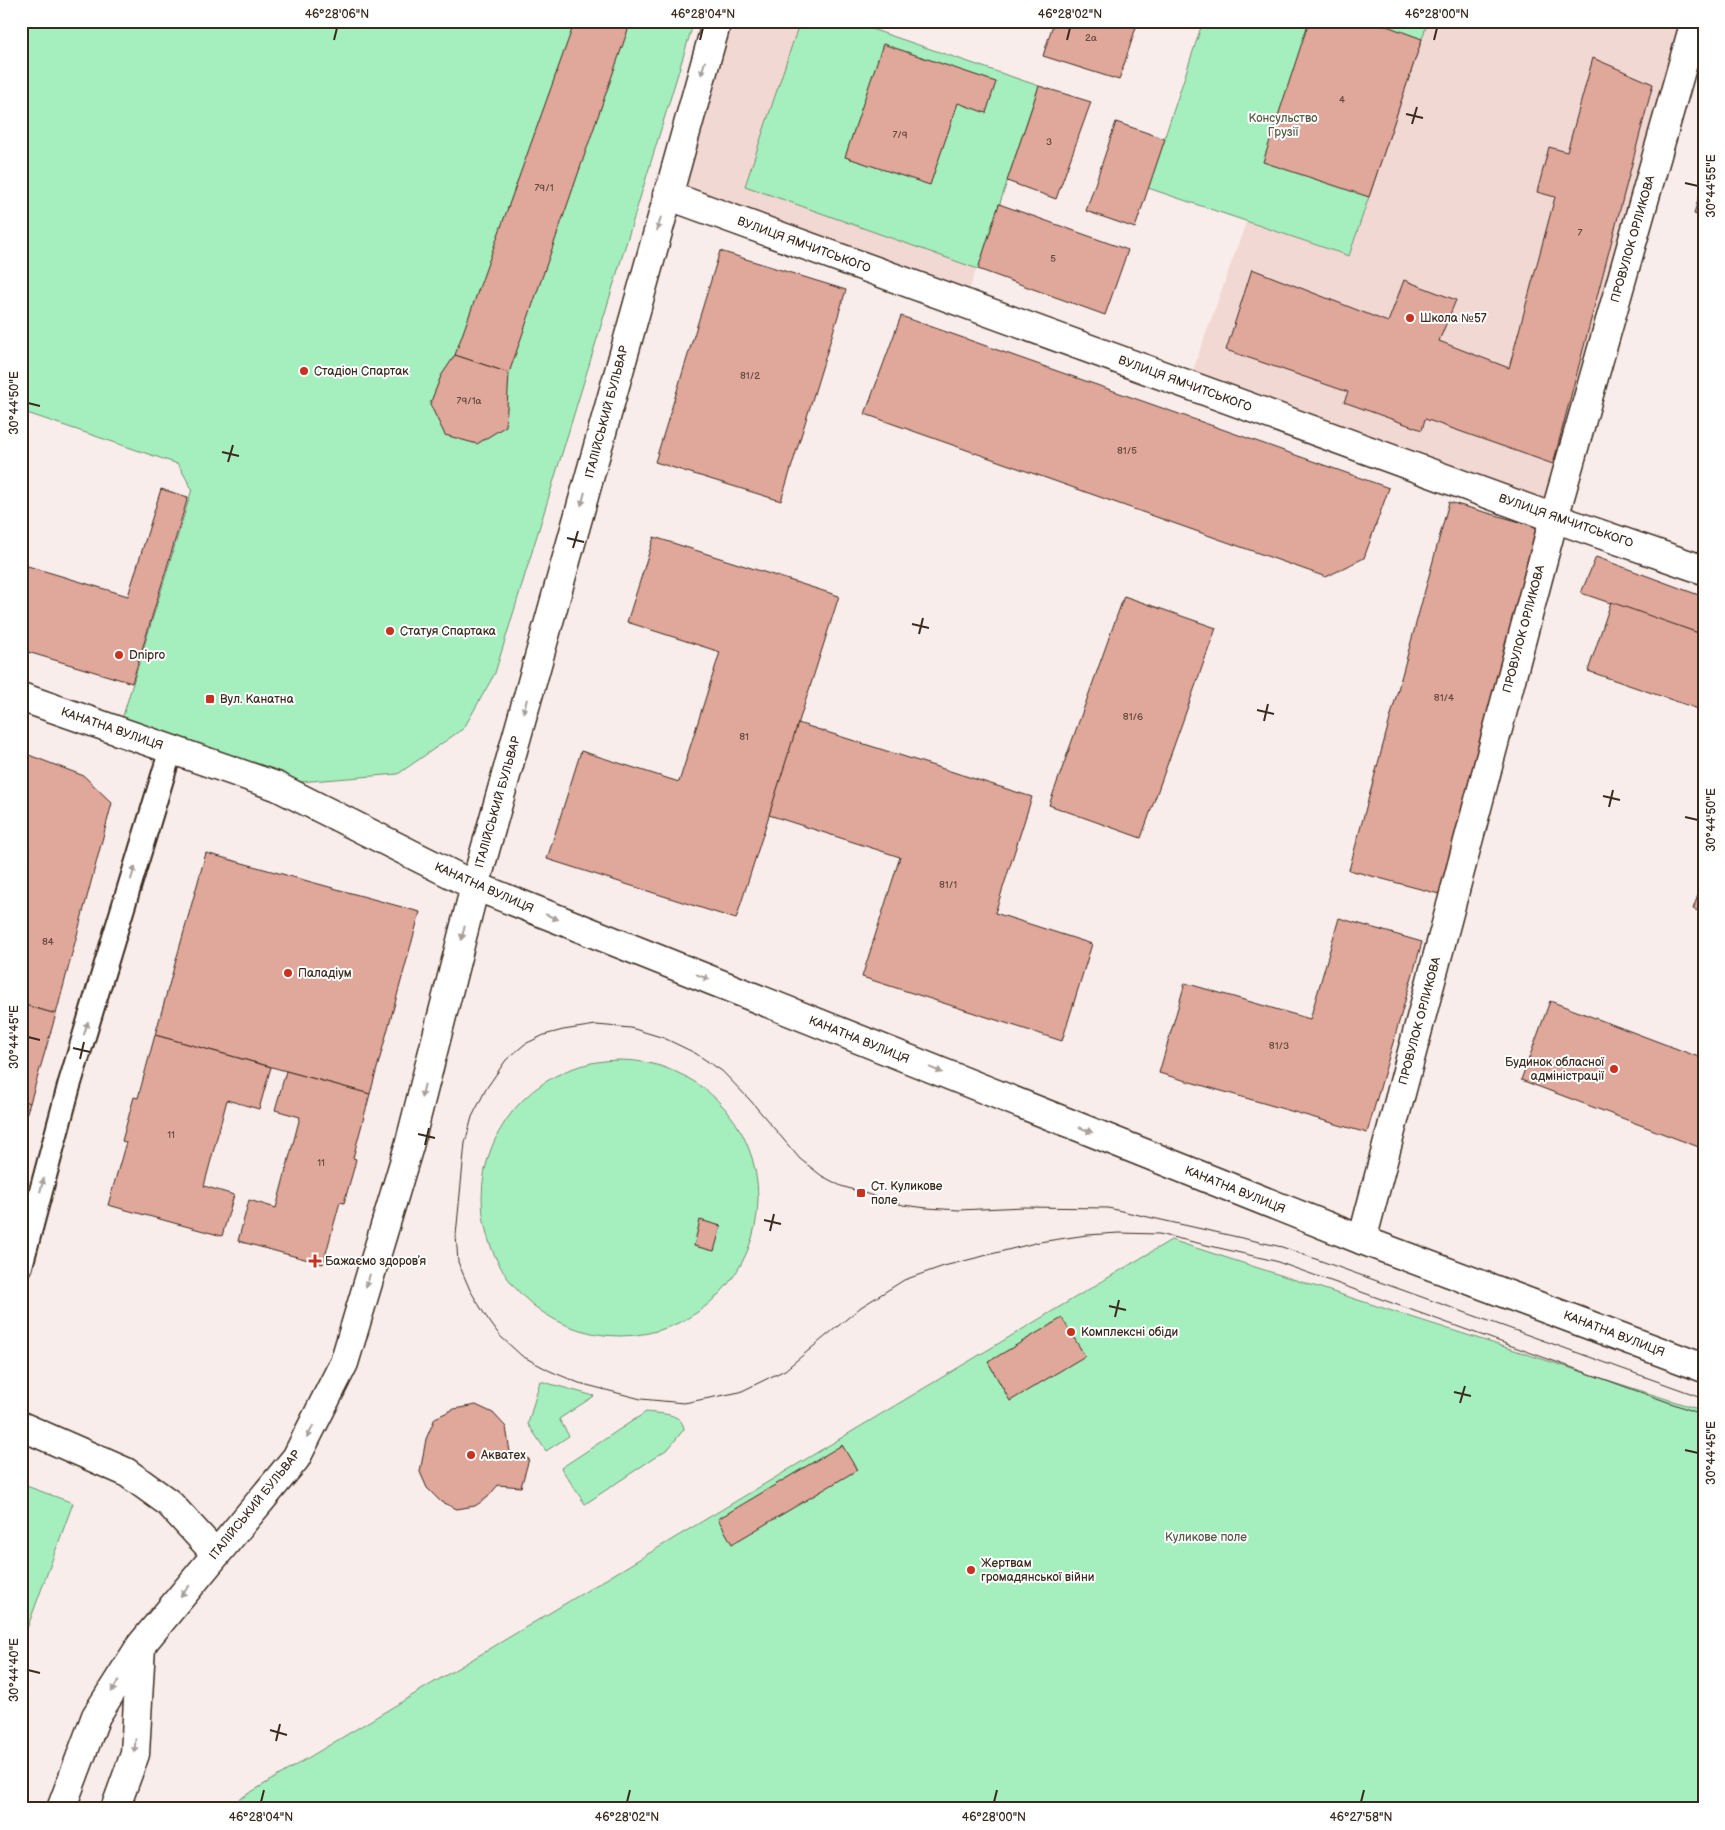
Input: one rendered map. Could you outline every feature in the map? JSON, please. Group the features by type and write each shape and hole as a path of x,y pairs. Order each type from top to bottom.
{"main road":[{"name":"ІТАЛІЙСЬКИЙ БУЛЬВАР","path":"61,1809 96,1716 141,1645 296,1458 344,1363 408,1146 475,886 717,21"},
{"name":"ПРОВУЛОК ОРЛИКОВА","path":"1362,1240 1554,518 1695,21"},
{"name":"ВУЛИЦЯ ЯМЧИТСЬКОГО","path":"667,195 1554,518 1704,570"},
{"name":"КАНАТНА ВУЛИЦЯ","path":"21,697 276,786 475,886 1362,1240 1704,1368"},
{"path":"21,1426 126,1472 169,1503 216,1554"},
{"path":"115,1809 135,1754 141,1645"}],"lane":[{"path":"21,1266 64,1102 171,749"}],"shaded area":[{"path":"719,21 848,21 1039,86 966,300 672,193"},
{"name":"Школа №57","path":"1428,21 1693,21 1553,516 1189,381 1246,222 1349,256"}],"green space":[{"name":"Стадіон Спартак","path":"21,21 694,21 495,673 464,728 398,774 274,784 119,729 192,489 178,464 21,411"},
{"path":"800,21 848,21 1039,86 978,269 745,186"},
{"name":"Консульство Грузії","path":"1203,21 1428,21 1349,256 1148,188"},
{"path":"620,1060 647,1063 673,1071 696,1084 717,1101 734,1122 747,1145 755,1171 758,1198 755,1225 747,1251 734,1274 717,1295 696,1312 673,1325 647,1333 620,1336 593,1333 567,1325 544,1312 523,1295 506,1274 493,1251 485,1225 482,1198 485,1171 493,1145 506,1122 523,1101 544,1084 567,1071 593,1063"},
{"name":"Куликове поле","path":"1171,1240 1704,1411 1704,1809 223,1809"},
{"path":"540,1381 594,1396 559,1419 569,1436 546,1451 528,1424"},
{"path":"646,1412 675,1417 682,1423 684,1429 669,1448 585,1504 561,1468"},
{"path":"21,1484 73,1503 21,1645"}],"building":[{"path":"575,21 631,21 509,373 455,355"},
{"path":"1054,21 1138,21 1119,80 1043,56"},
{"path":"1309,21 1373,21 1422,39 1369,197 1263,162"},
{"path":"883,44 996,82 986,113 958,103 930,185 845,157"},
{"path":"1593,58 1653,84 1553,464 1425,419 1422,430 1344,402 1348,392 1226,350 1252,269 1388,322 1404,280 1456,300 1439,341 1509,368 1555,197 1537,192 1549,147 1567,152"},
{"path":"1039,86 1091,102 1056,199 1007,181"},
{"path":"1116,122 1165,139 1135,228 1086,211"},
{"path":"1704,179 1704,217 1694,214"},
{"path":"999,204 1128,250 1105,315 978,269"},
{"path":"720,251 846,290 781,501 655,462"},
{"path":"901,316 1389,488 1364,558 1326,577 865,414"},
{"path":"455,355 509,373 506,426 477,444 445,435 430,404 441,376"},
{"path":"161,489 188,497 132,683 21,650 21,564 128,596"},
{"path":"1449,502 1538,527 1439,894 1349,870"},
{"path":"654,537 839,596 736,919 547,859 581,751 679,782 720,652 627,622"},
{"path":"1596,557 1704,597 1704,635 1581,593"},
{"path":"1124,596 1216,628 1141,838 1049,805"},
{"path":"1611,602 1704,635 1704,711 1588,671"},
{"path":"798,723 1032,797 995,913 1092,944 1062,1041 862,977 900,857 769,815"},
{"path":"21,752 84,776 112,803 56,1014 21,1004 21,880 30,852 21,849"},
{"name":"Паладіум","path":"206,853 420,912 370,1094 155,1035"},
{"path":"1704,879 1704,913 1693,909"},
{"path":"1339,918 1422,942 1367,1133 1159,1073 1185,983 1310,1019"},
{"name":"Будинок обласної адміністрації","path":"1550,1001 1704,1059 1704,1149 1521,1080"},
{"path":"21,1004 56,1014 30,1103 21,1100"},
{"path":"155,1035 271,1067 259,1109 227,1100 204,1186 234,1195 222,1236 108,1205 126,1142 122,1141 132,1104 134,1097 138,1098"},
{"path":"286,1071 370,1094 353,1158 356,1159 354,1168 344,1203 340,1202 323,1264 238,1241 249,1200 276,1208 300,1117 275,1110"},
{"path":"21,1100 30,1103 21,1130"},
{"path":"700,1220 721,1226 714,1251 694,1246"},
{"path":"1062,1318 1085,1356 1010,1401 988,1362"},
{"name":"Акватех","path":"476,1405 493,1413 506,1427 510,1452 529,1459 521,1487 498,1485 487,1498 475,1506 457,1509 441,1502 427,1488 420,1472 426,1439 435,1418 454,1409"},
{"path":"842,1445 857,1470 732,1544 718,1519"}],"tram line":[{"path":"1704,1398 1282,1247 1108,1208 1024,1207 959,1210 927,1208 903,1205 841,1186 822,1176 800,1159 750,1100 722,1071 695,1053 664,1038 631,1028 596,1025 544,1035 525,1044 506,1060 486,1089 472,1117 465,1143 456,1235 458,1262 470,1290 485,1315 500,1336 522,1356 550,1371 579,1383 641,1399 684,1403 740,1392 785,1370 861,1307 904,1280 944,1266 1039,1242 1087,1235 1119,1233 1159,1234 1275,1261 1704,1415"}],"place":[{"name":"Школа №57","path":"1410,318"},
{"name":"Стадіон Спартак","path":"304,371"},
{"name":"Статуя Спартака","path":"390,631"},
{"name":"Dnipro","path":"119,655"},
{"name":"Вул. Канатна","path":"210,699"},
{"name":"Паладіум","path":"288,973"},
{"name":"Будинок обласної адміністрації","path":"1614,1069"},
{"name":"Ст. Куликове поле","path":"861,1193"},
{"name":"Бажаємо здоровʼя","path":"315,1261"},
{"name":"Комплексні обіди","path":"1071,1332"},
{"name":"Акватех","path":"471,1455"},
{"name":"Жертвам громадянської війни","path":"971,1570"}]}
